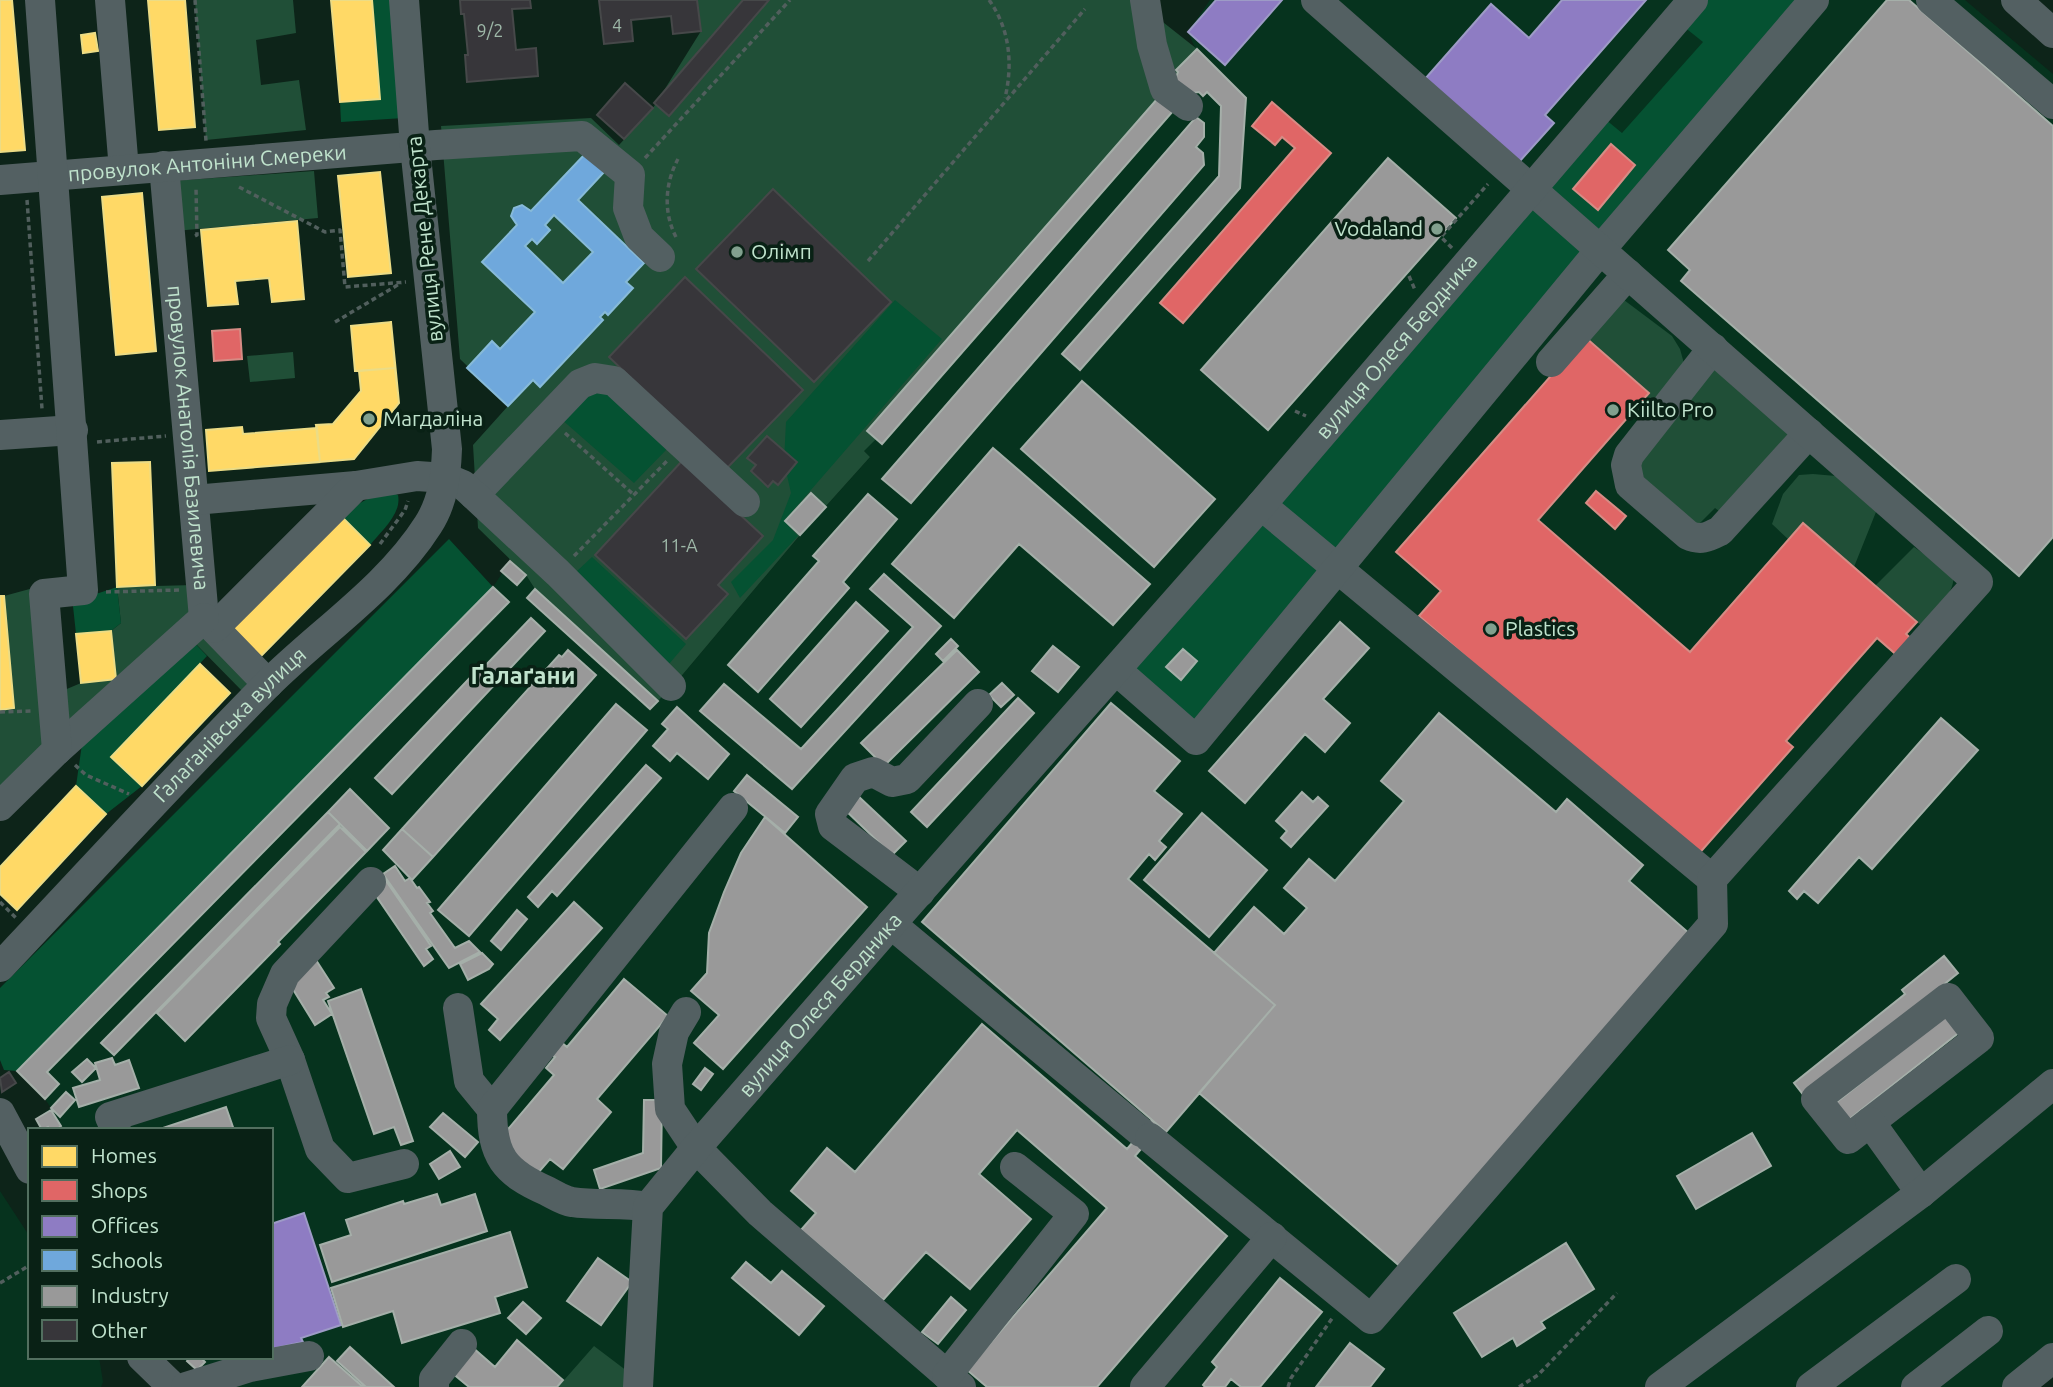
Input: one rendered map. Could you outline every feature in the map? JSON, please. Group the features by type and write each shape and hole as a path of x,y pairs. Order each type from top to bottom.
{"street":[{"path":"40,0 83,590 44,594 57,750"},
{"path":"110,0 124,170"},
{"name":"вулиця Рене Декарта","path":"404,0 415,147 447,449 446,478"},
{"path":"1145,0 1152,45 1165,89 1188,106"},
{"name":"вулиця Олеся Бердника","path":"648,1207 891,924 1261,505 1693,0"},
{"path":"1116,670 1196,740 1601,249 1814,0"},
{"path":"1931,0 2053,104"},
{"path":"2016,0 2053,33"},
{"path":"891,924 1371,1319 1713,924 1712,879 1978,582 1325,3"},
{"name":"провулок Антоніни Смереки","path":"13,186 53,176 164,166 582,136 630,175"},
{"name":"провулок Анатолія Базилевича","path":"164,166 202,588 209,623"},
{"path":"630,175 628,208 639,237 669,248"},
{"path":"1551,362 1629,274"},
{"path":"1713,348 1629,455 1626,465 1630,485 1688,535 1706,538 1720,531 1809,433"},
{"path":"474,495 580,384 595,378 614,381 745,502"},
{"path":"0,435 43,432 73,437"},
{"path":"194,500 356,486 417,476 446,478 463,485 474,495 558,573 671,686"},
{"name":"Ґалаґанівська вулиця","path":"0,967 268,684 398,565 436,511 446,478"},
{"path":"0,806 57,750 209,623 356,486"},
{"path":"1261,505 1712,879"},
{"path":"209,623 268,684"},
{"path":"920,892 833,826 830,814 855,778 873,772 892,782 906,779 978,704"},
{"path":"492,1109 733,807"},
{"path":"370,882 285,974 272,1004 271,1018 290,1060 320,1149 348,1178 404,1164"},
{"path":"1948,998 1979,1038 1870,1122 1848,1139 1816,1099 1948,998"},
{"path":"458,1008 470,1081 492,1109 492,1135 501,1160 528,1182 571,1202 628,1203 648,1207 638,1387"},
{"path":"687,1012 674,1032 667,1064 670,1109 696,1148 760,1213 954,1381 1074,1214 1015,1167"},
{"path":"104,1125 290,1060"},
{"path":"1660,1387 1921,1193 2053,1084"},
{"path":"0,1113 28,1162"},
{"path":"1870,1122 1921,1193"},
{"path":"1145,1387 1272,1237"},
{"path":"1811,1387 1956,1279"},
{"path":"1916,1387 1988,1331"},
{"path":"434,1387 434,1380 462,1344"},
{"path":"163,1379 309,1356"},
{"path":"2017,1387 2053,1357"}],"path":[{"path":"195,0 206,140"},
{"path":"630,175 789,0"},
{"path":"989,0 1000,18 1009,50 1005,100"},
{"path":"868,261 1085,9"},
{"path":"669,248 667,204 671,175 678,159"},
{"path":"1455,250 1441,237 1493,178"},
{"path":"231,182 325,232 340,230 345,287 412,282"},
{"path":"13,186 43,432"},
{"path":"335,322 403,282"},
{"path":"547,418 634,495"},
{"path":"73,437 188,435"},
{"path":"558,573 683,444"},
{"path":"83,590 113,593 202,588"},
{"path":"57,750 86,775 154,804"},
{"path":"0,902 22,924"},
{"path":"0,1283 28,1266"},
{"path":"1519,1387 1538,1374 1617,1293"},
{"path":"1288,1387 1291,1378 1346,1298"}],"shaded area":[{"path":"195,0 293,0 296,33 256,40 261,85 299,80 306,130 206,140"},
{"path":"372,0 394,0 404,118 341,122 340,102 380,98"},
{"name":"Олімп","path":"697,0 1135,0 1197,49 1177,70 1158,98 868,431 876,439 864,451 870,457 658,701 535,589 526,575 478,528 473,445 508,406 460,359 441,126 591,118 619,145 653,108 701,31"},
{"path":"1210,0 1965,0 2053,74 2053,1371 2034,1387 214,1387 183,1359 273,1359 273,1128 41,1128 36,1119 51,1108 17,1071 493,587 510,561 526,575 535,589 658,700 870,457 864,451 867,431 1178,73 1176,70 1196,50 1188,32"},
{"path":"1705,0 1803,0 1600,238 1545,187 1605,119 1622,133 1703,42 1683,26"},
{"path":"314,171 318,218 175,231 172,181"},
{"path":"1534,202 1590,250 1339,555 1277,504"},
{"path":"1620,297 1672,336 1680,349 1685,367 1643,423 1631,415 1649,393 1585,337"},
{"path":"895,300 942,339 784,521 798,536 740,598 731,582 773,540 791,493 784,462 786,422"},
{"path":"293,352 295,378 250,382 247,356"},
{"path":"1715,367 1795,441 1727,517 1715,508 1698,525 1639,475 1639,464"},
{"path":"596,391 611,392 669,447 634,483 560,418"},
{"path":"1799,475 1836,476 1878,507 1854,567 1803,523 1789,540 1772,524 1783,494"},
{"path":"391,492 398,495 397,509 390,522 370,545 341,516 364,501"},
{"path":"1260,521 1324,574 1194,726 1131,668"},
{"path":"449,539 493,587 17,1071 4,1070 0,1060 0,988"},
{"path":"1914,547 1953,574 1948,595 1923,627 1875,586"},
{"path":"592,557 686,644 669,664 576,572"},
{"path":"194,585 196,618 63,736 62,691 81,683 115,679 111,631 121,623 117,587"},
{"path":"37,587 51,749 0,797 0,710 14,708 4,596"},
{"path":"117,587 121,623 111,631 76,634 72,597"},
{"path":"202,624 258,680 247,696 189,637"},
{"path":"189,637 207,656 112,757 142,786 106,814 76,786 83,737"},
{"path":"0,1191 28,1234 28,1359 99,1359 103,1382 101,1387 0,1387"},
{"path":"594,1346 627,1371 633,1387 558,1387"}],"building: Homes":[{"path":"0,0 12,0 25,150 0,152"},
{"path":"148,0 185,0 195,127 159,130"},
{"path":"331,0 372,0 380,99 340,102"},
{"path":"95,33 98,51 83,53 81,35"},
{"path":"380,172 391,273 348,277 338,176"},
{"path":"142,193 156,351 116,355 102,197"},
{"path":"297,221 304,299 272,302 269,278 235,281 238,304 208,306 201,230"},
{"path":"391,322 399,403 354,459 209,471 206,430 242,427 243,434 317,428 316,425 333,424 361,391 359,371 355,371 351,326"},
{"path":"391,322 395,368 355,371 351,326"},
{"path":"395,368 399,403 354,459 320,462 316,425 333,424 361,391 359,371"},
{"path":"242,427 243,434 317,428 320,462 209,471 206,430"},
{"path":"150,462 155,585 117,587 112,463"},
{"path":"341,516 370,545 260,657 231,628"},
{"path":"0,596 4,596 14,708 0,710"},
{"path":"111,631 116,679 81,683 76,634"},
{"path":"200,664 230,693 142,786 111,757"},
{"path":"76,786 106,814 17,910 0,894 0,867"}],"building: Shops":[{"path":"1272,102 1331,153 1183,323 1160,303 1295,148 1282,137 1275,145 1252,126"},
{"path":"1611,144 1635,165 1598,210 1573,189"},
{"path":"240,329 242,359 214,361 212,331"},
{"path":"1585,337 1649,393 1538,520 1690,652 1803,523 1917,622 1906,634 1914,641 1899,657 1877,638 1786,741 1793,747 1696,857 1419,616 1441,591 1396,552"},
{"path":"1596,491 1626,516 1615,529 1586,503"}],"building: Offices":[{"path":"1216,0 1282,0 1225,65 1188,32"},
{"path":"1562,0 1646,0 1545,115 1554,123 1519,162 1425,79 1491,4 1529,38"},
{"path":"304,1213 341,1325 301,1338 303,1342 273,1349 273,1223"}],"building: Schools":[{"path":"586,153 605,171 578,200 644,263 626,282 633,288 608,315 605,312 600,317 603,320 540,387 533,380 508,406 467,368 492,341 500,349 535,312 482,262 517,225 511,216 514,208 522,205 531,211","holes":["554,215 593,252 563,283 525,246 532,239 537,244 550,230 545,225"]}],"building: Industry":[{"path":"1887,0 1909,0 2053,126 2053,537 2019,576 1681,281 1690,270 1668,250"},
{"path":"1197,49 1246,98 1240,188 1080,370 1062,354 1219,176 1221,106 1207,92 1203,96 1199,92 1185,94 1172,86 1178,72 1176,70"},
{"path":"1158,98 1173,111 882,444 867,431"},
{"path":"1196,117 1204,123 1204,137 1196,147 1203,153 1204,165 911,503 882,479"},
{"path":"1388,158 1456,218 1268,430 1201,370"},
{"path":"1082,381 1215,499 1154,567 1021,449"},
{"path":"993,448 1150,584 1113,625 1019,544 954,618 892,564"},
{"path":"811,493 826,507 800,535 785,521"},
{"path":"868,494 897,519 843,582 849,588 758,692 728,665 819,561 813,556"},
{"path":"510,561 526,575 517,585 501,571"},
{"path":"884,574 941,626 792,789 700,711 724,684 801,749 913,627 870,589"},
{"path":"493,587 509,602 47,1072 59,1084 45,1099 17,1071"},
{"path":"535,589 658,701 650,709 527,598"},
{"path":"856,602 888,631 801,727 770,699"},
{"path":"531,618 545,631 392,794 375,778 482,665 484,667"},
{"path":"1340,622 1369,648 1323,699 1350,723 1325,752 1305,734 1245,803 1209,771"},
{"path":"951,639 958,646 943,661 936,654"},
{"path":"1053,646 1079,667 1058,692 1032,671"},
{"path":"1183,649 1197,661 1181,680 1166,667"},
{"path":"568,650 596,675 433,857 402,829 559,655 562,657"},
{"path":"957,650 979,672 884,766 861,743"},
{"path":"1002,683 1014,695 1001,707 989,695"},
{"path":"1018,698 1034,713 927,827 911,812"},
{"path":"1111,703 1180,761 1154,791 1182,814 1159,841 1166,847 1155,860 1149,854 1128,879 1275,1005 1166,1132 922,922"},
{"path":"616,704 647,730 469,936 438,910"},
{"path":"677,707 729,754 708,779 677,753 670,761 653,746 668,729 662,724"},
{"path":"1439,713 1556,812 1567,799 1643,865 1629,881 1690,934 1402,1268 1199,1093 1275,1005 1214,953 1254,907 1284,934 1307,908 1284,888 1309,859 1335,881 1404,801 1381,781"},
{"path":"1941,718 1978,750 1872,869 1859,857 1818,903 1804,891 1797,899 1789,891"},
{"path":"646,765 661,778 557,896 552,891 538,907 528,897"},
{"path":"747,775 798,817 785,833 734,791"},
{"path":"350,789 389,828 367,851 328,812"},
{"path":"1302,792 1313,802 1318,797 1328,806 1291,847 1281,838 1287,831 1276,821"},
{"path":"857,795 906,841 892,855 844,809"},
{"path":"328,812 340,824 114,1055 101,1043"},
{"path":"1202,813 1267,870 1209,937 1144,880"},
{"path":"765,817 867,907 723,1069 694,1043 719,1015 691,991 707,973 709,933 724,892 741,853"},
{"path":"340,827 366,852 185,1041 157,1013"},
{"path":"402,829 433,857 412,880 383,850"},
{"path":"395,866 405,881 410,878 430,902 427,903 433,911 430,913 455,948 469,941 480,952 449,968 383,874"},
{"path":"384,878 431,946 426,949 433,959 424,966 370,887"},
{"path":"574,902 602,928 500,1040 489,1030 498,1019 481,1004"},
{"path":"517,910 527,919 501,950 491,941"},
{"path":"482,953 493,964 468,980 460,964"},
{"path":"1944,956 1958,973 1805,1097 1794,1083 1905,994 1902,990"},
{"path":"316,960 334,988 326,993 329,997 323,1000 332,1014 315,1025 286,978"},
{"path":"624,979 668,1016 597,1099 611,1112 563,1169 550,1159 537,1174 498,1141 554,1075 546,1068 555,1057 550,1054 561,1042 567,1047"},
{"path":"361,989 413,1141 401,1145 394,1127 374,1134 328,1001"},
{"path":"1948,1014 1961,1031 1842,1125 1828,1109"},
{"path":"982,1024 1127,1149 1152,1120 1160,1127 1135,1156 1227,1236 1097,1387 987,1387 967,1370 1107,1208 1017,1130 979,1174 1031,1219 970,1289 926,1252 883,1300 801,1230 816,1213 791,1191 827,1148 855,1172"},
{"path":"112,1058 115,1065 129,1060 139,1088 79,1107 73,1088 100,1080 95,1063"},
{"path":"87,1059 96,1068 82,1082 72,1072"},
{"path":"705,1068 713,1074 701,1090 693,1084"},
{"path":"66,1092 75,1100 60,1117 51,1108"},
{"path":"644,1100 662,1100 661,1168 600,1189 594,1170 643,1153"},
{"path":"226,1107 233,1128 163,1128"},
{"path":"51,1110 61,1126 41,1128 36,1119"},
{"path":"443,1113 478,1142 465,1157 430,1127"},
{"path":"1752,1133 1771,1166 1696,1209 1677,1176"},
{"path":"450,1151 460,1167 439,1179 430,1164"},
{"path":"437,1194 441,1205 475,1194 487,1231 332,1282 320,1245 351,1235 346,1220 403,1201 404,1204"},
{"path":"510,1232 527,1287 495,1297 500,1313 402,1343 393,1311 343,1327 331,1288"},
{"path":"1566,1243 1594,1289 1541,1322 1545,1328 1517,1346 1513,1338 1482,1357 1454,1313"},
{"path":"598,1258 632,1282 601,1325 567,1301"},
{"path":"746,1262 771,1283 782,1271 824,1306 799,1335 732,1278"},
{"path":"1280,1278 1322,1312 1260,1387 1241,1387 1231,1379 1225,1387 1205,1387 1203,1385 1217,1367 1212,1362"},
{"path":"951,1297 966,1310 938,1344 922,1332"},
{"path":"523,1302 541,1318 526,1334 508,1318"},
{"path":"517,1340 563,1380 557,1387 469,1387 451,1372 472,1347 495,1367"},
{"path":"1350,1343 1384,1369 1370,1387 1316,1387"},
{"path":"350,1347 394,1387 366,1387 337,1361"},
{"path":"329,1357 363,1387 302,1387"},
{"path":"202,1359 205,1362 197,1370 187,1361"}],"building: Other":[{"path":"460,0 530,0 531,8 512,9 516,50 536,48 538,76 467,82 465,55 468,55"},
{"path":"599,0 697,0 701,31 673,34 671,16 631,20 633,41 604,44"},
{"path":"743,0 769,0 669,116 654,103"},
{"path":"625,83 653,108 624,139 597,115"},
{"path":"773,189 891,302 814,382 696,269"},
{"path":"685,277 803,390 726,469 609,357"},
{"path":"767,436 797,462 778,485 773,481 768,487 751,471 756,465 747,458"},
{"path":"682,461 763,536 718,585 728,594 686,639 595,555"},
{"path":"9,1072 16,1083 2,1092 0,1078"}],"place":[{"name":"Vodaland","path":"1437,229"},
{"name":"Олімп","path":"737,252"},
{"name":"Kiilto Pro","path":"1613,410"},
{"name":"Магдаліна","path":"369,419"},
{"name":"Plastics","path":"1491,629"}],"district":[{"name":"Ґалаґани","path":"523,676"}]}
